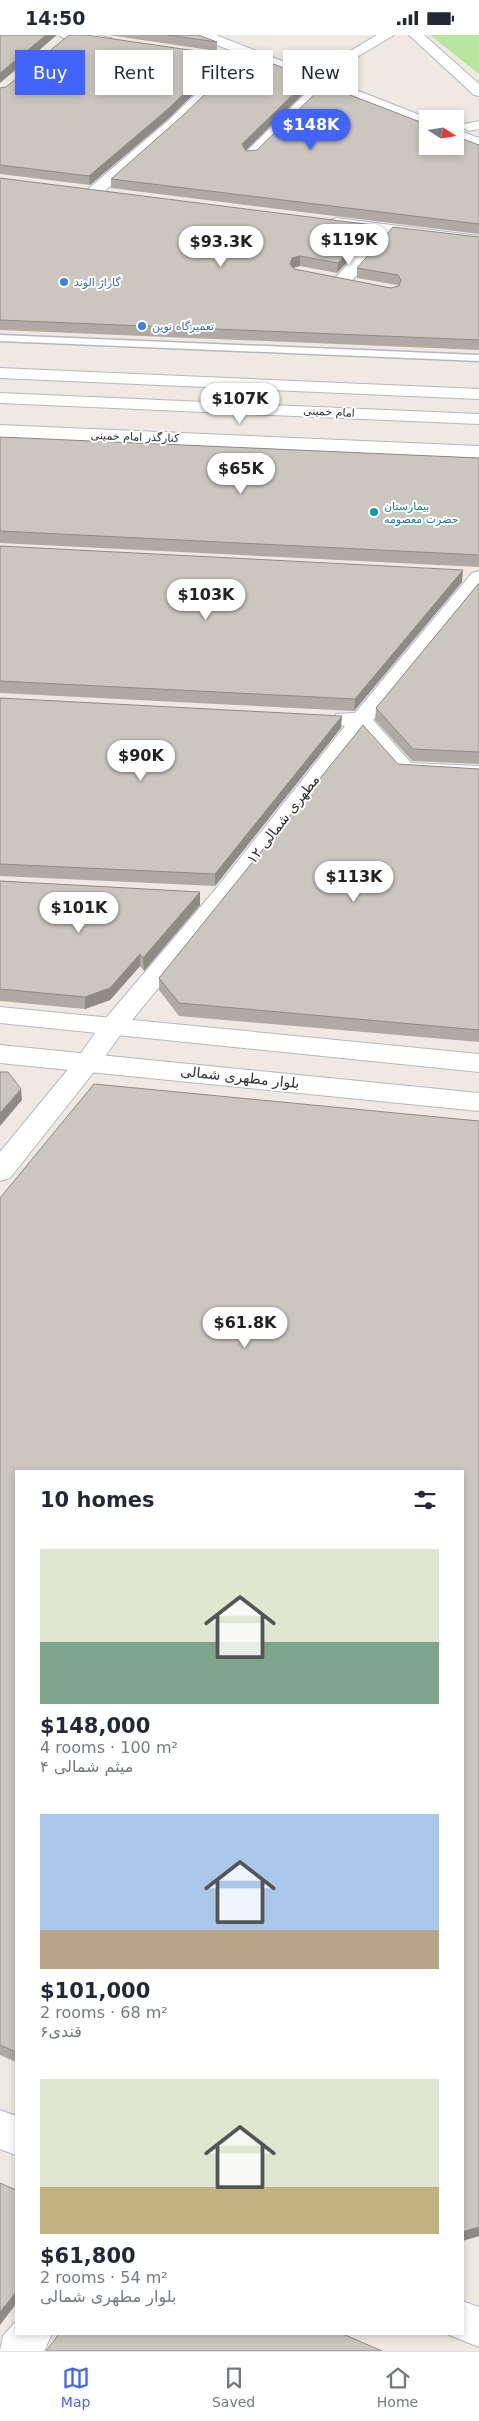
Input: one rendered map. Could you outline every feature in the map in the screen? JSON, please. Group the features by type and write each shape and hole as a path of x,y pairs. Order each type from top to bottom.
{"street":[{"path":"66,35 117,42"},
{"path":"56,47 70,35"},
{"path":"204,35 281,65"},
{"path":"226,35 283,60"},
{"path":"358,54 387,35"},
{"path":"416,35 479,92"},
{"path":"273,64 281,65"},
{"path":"358,91 419,114"},
{"path":"93,193 174,123 203,95"},
{"path":"251,155 307,95"},
{"path":"464,137 479,143"},
{"path":"74,190 112,195"},
{"path":"319,221 479,241"},
{"path":"342,281 388,230"},
{"path":"326,278 362,285"},
{"name":"امام خمینی","path":"0,373 479,393"},
{"name":"امام خمینی","path":"0,397 479,419"},
{"name":"کنارگذر امام خمینی","path":"0,431 479,452"},
{"name":"مطهری شمالی ۱۲","path":"0,1171 88,1062 114,1025 222,896 361,720 472,575"},
{"path":"322,718 361,720 404,769 479,773"},
{"path":"194,895 222,896"},
{"path":"0,1015 479,1063"},
{"name":"بلوار مطهری شمالی","path":"0,1054 479,1102"},
{"path":"0,2129 15,2136"},
{"path":"464,2322 479,2327"},
{"path":"18,2351 31,2335"}],"lane":[{"path":"0,338 479,358"}],"green space":[{"path":"430,35 479,35 479,74"}],"building":[{"path":"0,35 46,35 28,50 15,50 15,61 0,73"},
{"path":"69,35 86,35 190,50 183,50 183,95 89,176 0,165 0,88 6,87 15,80 15,95 85,95 85,50 51,50"},
{"path":"168,35 198,35 217,42"},
{"path":"273,64 283,68 283,95 292,95 242,144 246,151 257,150 314,95 350,95 419,122 419,155 464,155 464,139 479,145 479,224 111,179 204,95 273,95"},
{"path":"0,178 373,225 338,263 300,256 292,258 290,264 294,269 391,288 399,286 401,280 398,275 357,268 393,227 479,237 479,340 0,320"},
{"path":"0,437 479,458 479,555 0,531"},
{"path":"0,546 463,570 355,699 0,681"},
{"path":"479,583 479,752 413,749 376,708"},
{"path":"0,698 342,716 215,874 0,864"},
{"path":"363,725 398,764 479,769 479,1030 179,1003 159,978"},
{"path":"0,881 200,892 143,958 140,954 110,988 85,997 0,989"},
{"path":"0,1072 8,1072 21,1089 0,1113"},
{"path":"94,1084 479,1121 479,2227 464,2231 464,1470 15,1470 15,2052 0,2045 0,1198"},
{"path":"0,2183 15,2190 15,2293 0,2312"},
{"path":"58,2335 345,2335 382,2351 46,2351"}],"place":[{"name":"گاراژ الوند","path":"64,282"},
{"name":"تعمیرگاه نوین","path":"142,326"},
{"name":"بیمارستان حضرت معصومه","path":"374,512"}]}
